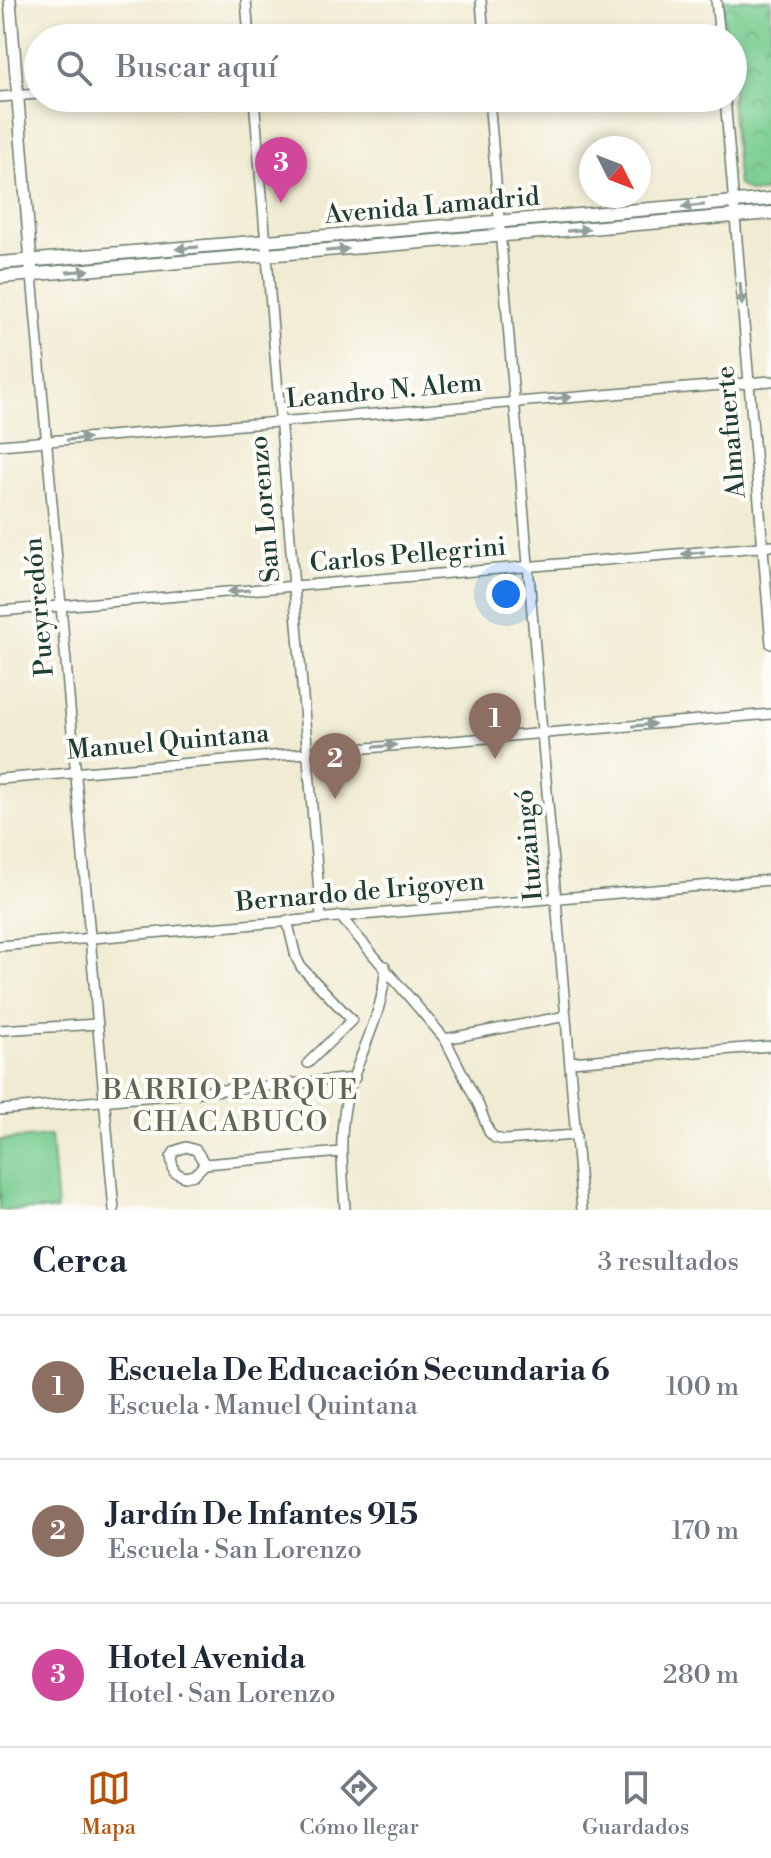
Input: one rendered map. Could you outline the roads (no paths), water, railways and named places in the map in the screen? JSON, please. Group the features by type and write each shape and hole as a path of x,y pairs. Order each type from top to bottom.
{"main road":[{"name":"Avenida Lamadrid","path":"0,263 771,199"},
{"name":"Avenida Lamadrid","path":"0,277 771,213"}],"street":[{"name":"Pueyrredón","path":"10,0 114,1210"},
{"path":"246,0 248,24"},
{"path":"481,0 483,24"},
{"path":"716,0 719,24"},
{"path":"0,97 24,95"},
{"name":"San Lorenzo","path":"255,112 321,917"},
{"name":"Ituzaingó","path":"490,112 582,1210"},
{"name":"Almafuerte","path":"726,112 749,382 767,547 771,644"},
{"name":"Leandro N. Alem","path":"0,445 771,381"},
{"name":"Carlos Pellegrini","path":"0,611 767,547"},
{"name":"Manuel Quintana","path":"0,779 771,714"},
{"name":"Bernardo de Irigoyen","path":"0,946 771,880"},
{"path":"340,916 445,1039 489,1132 495,1138 576,1135"},
{"path":"287,920 301,967 352,1020 308,1063"},
{"path":"345,1210 342,1127 348,1095 385,984 385,966"},
{"path":"445,1039 566,1016"},
{"path":"0,1030 98,1024"},
{"path":"570,1062 771,1046"},
{"path":"0,1110 355,1078"},
{"path":"205,1164 341,1152"}],"place":[{"name":"Hotel Avenida","path":"281,203"},
{"name":"Escuela De Educación Secundaria 6","path":"495,759"},
{"name":"Jardín De Infantes 915","path":"335,799"}],"district":[{"name":"BARRIO PARQUE CHACABUCO","path":"231,1106"}]}
